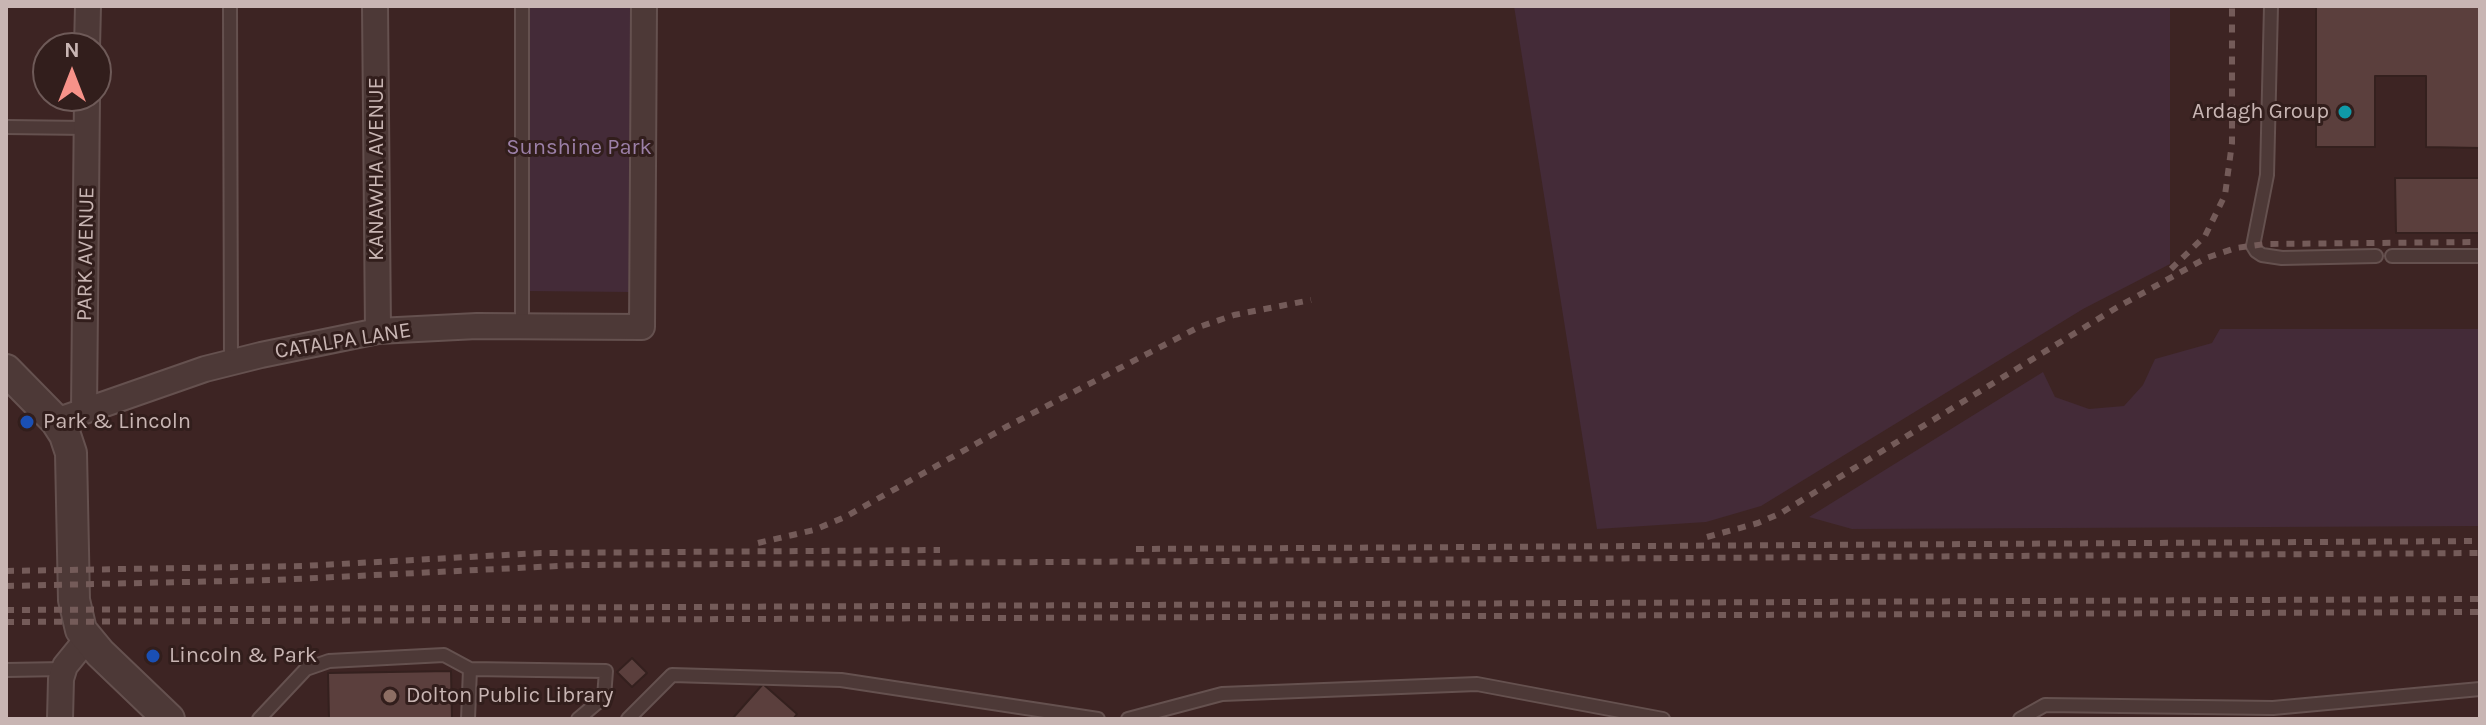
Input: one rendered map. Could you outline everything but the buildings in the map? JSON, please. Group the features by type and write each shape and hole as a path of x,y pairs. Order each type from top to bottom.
{"street":[{"path":"87,32 88,6"},
{"name":"KANAWHA AVENUE","path":"375,6 378,331"},
{"name":"CATALPA LANE","path":"56,421 231,363 378,331 430,327 642,327 644,6"},
{"name":"PARK AVENUE","path":"84,411 87,112"},
{"path":"6,370 56,421 71,453 74,600 78,622 87,639 169,719"},
{"path":"60,719 64,669 87,639"}],"lane":[{"path":"230,6 231,363"},
{"path":"522,6 522,326"},
{"path":"2271,6 2267,175 2253,246 2262,255 2282,258 2376,256"},
{"path":"6,127 87,128"},
{"path":"2392,256 2480,256"},
{"path":"259,719 306,669 329,661 444,655 470,669 606,671 604,697 578,719"},
{"path":"6,670 64,669"},
{"path":"468,719 470,669"},
{"path":"628,719 672,675 841,680 1098,719"},
{"path":"1128,719 1222,694 1477,684 1663,719"},
{"path":"2020,719 2045,705 2273,708 2480,689"}],"green space":[{"name":"Sunshine Park","path":"528,6 630,6 631,292 527,291"},
{"path":"1514,6 2170,6 2170,264 2083,309 1761,506 1706,522 1597,529"},
{"path":"2220,329 2480,329 2480,526 1852,529 1809,517 2043,372 2055,397 2089,409 2124,406 2143,385 2155,359 2212,343"}],"railway":[{"path":"2171,269 2205,236 2225,195 2232,143 2232,6"},
{"path":"1707,537 1758,523 1781,513 2116,308 2206,258 2236,248 2265,244 2480,242"},
{"path":"758,543 814,530 845,517 1006,427 1199,327 1234,315 1311,300"},
{"path":"1136,549 2480,541"},
{"path":"6,571 303,566 541,553 940,550"},
{"path":"6,586 275,580 578,565 2480,553"},
{"path":"6,610 2480,599"},
{"path":"6,622 2480,612"}],"place":[{"name":"Ardagh Group","path":"2345,112"},
{"name":"Park & Lincoln","path":"27,422"},
{"name":"Lincoln & Park","path":"153,656"},
{"name":"Dolton Public Library","path":"390,696"}]}
